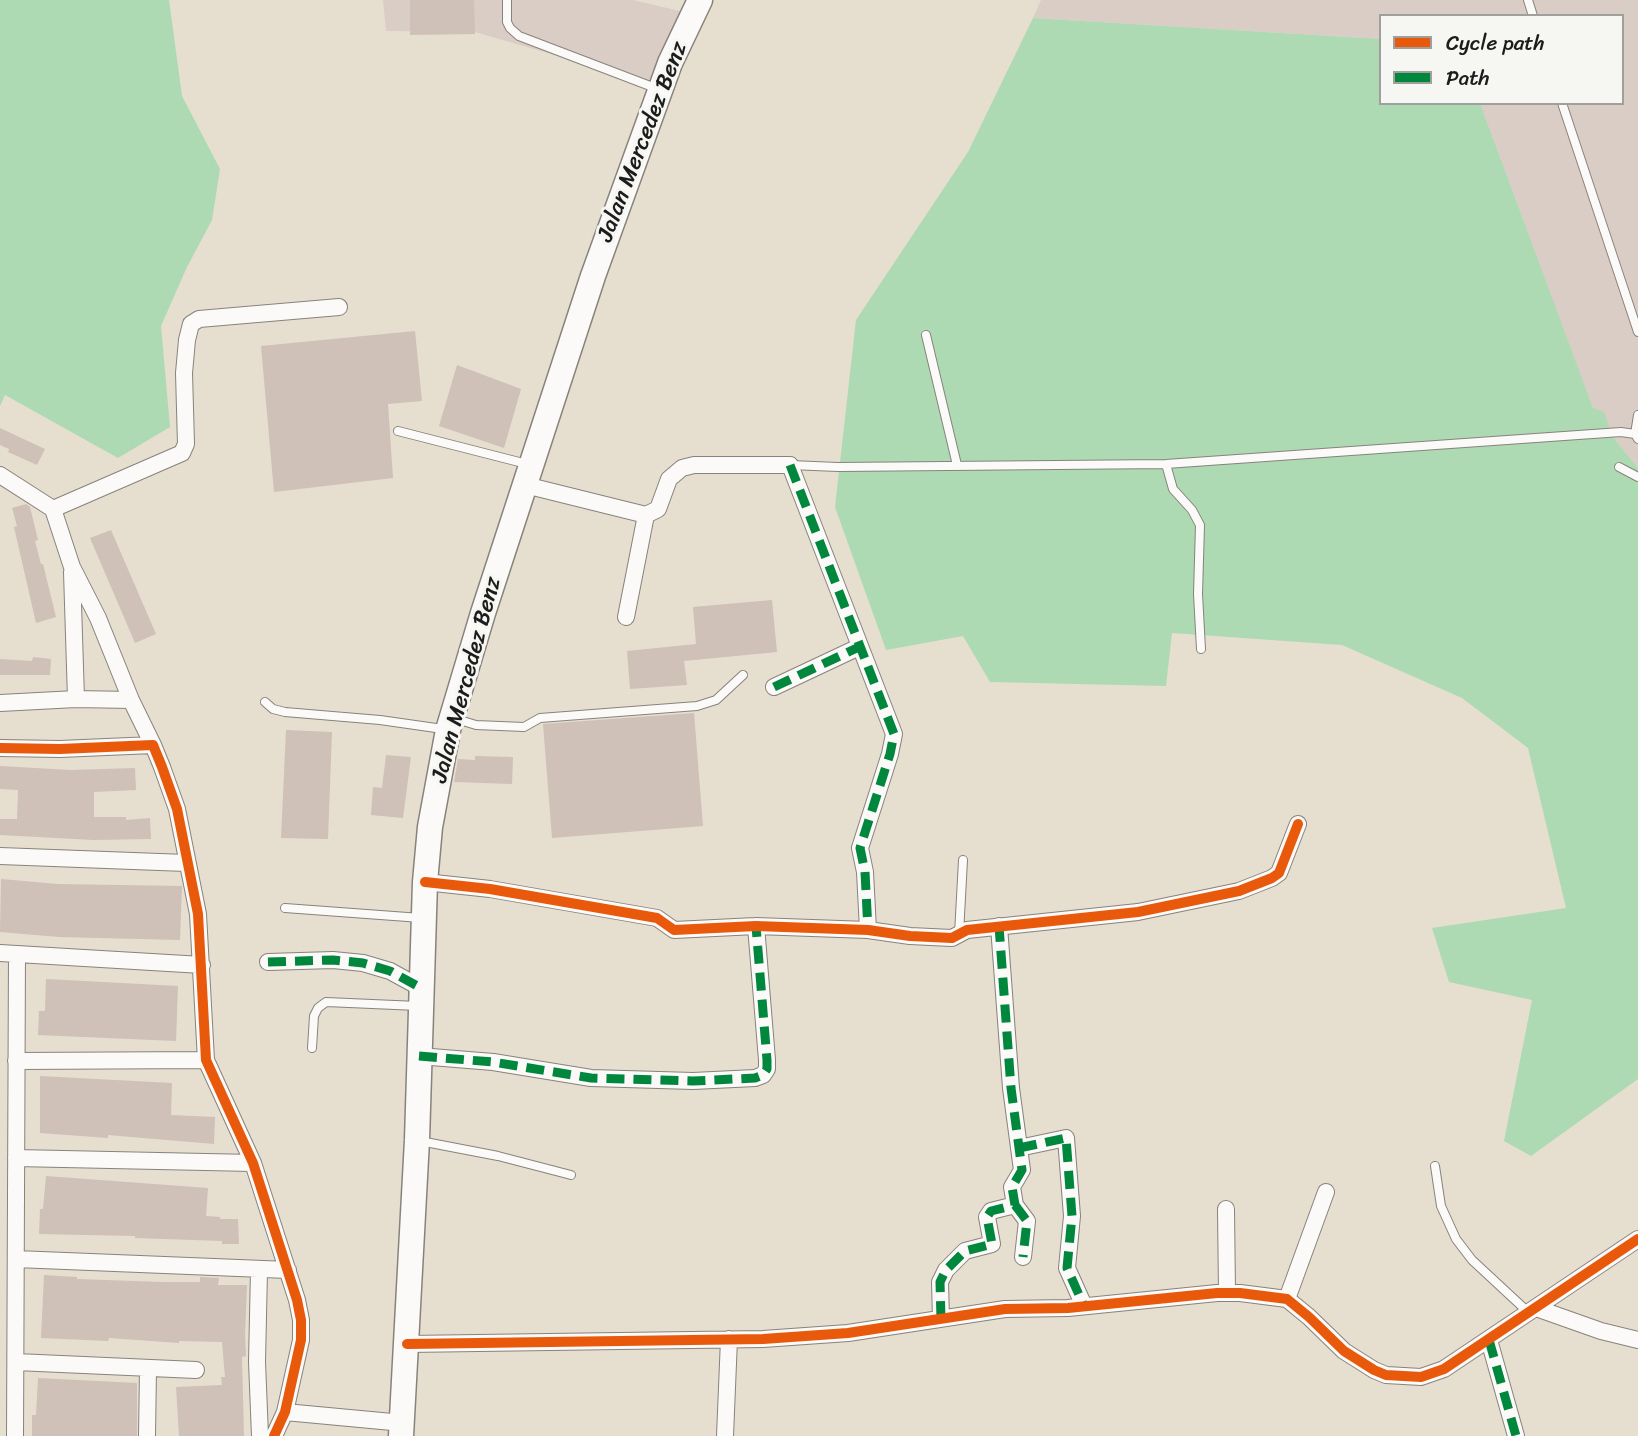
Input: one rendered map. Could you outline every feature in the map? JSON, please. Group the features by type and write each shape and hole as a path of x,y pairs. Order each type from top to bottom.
{"main road":[{"name":"Jalan Mercedez Benz","path":"402,1429 425,883 429,827 450,724 593,276 670,63 700,0"}],"street":[{"path":"53,509 182,453 186,444 185,362 191,324 199,319 339,307"},
{"path":"528,475 646,515 658,509 669,478 682,468 694,465 790,465 894,734 887,765 860,848 865,872 868,930"},
{"path":"0,475 53,509 72,566 98,618 131,700 153,745 177,809 198,914 205,1060 253,1163 297,1300 301,1330 285,1412 274,1436"},
{"path":"626,617 646,515"},
{"path":"72,566 76,699"},
{"path":"774,687 859,648"},
{"path":"0,703 76,699 131,700"},
{"path":"0,748 60,749 153,745"},
{"path":"425,883 499,890 657,918 674,929 756,926 868,930 952,938 959,936 964,930 1138,912 1259,884 1279,873 1298,824"},
{"path":"0,856 186,863"},
{"path":"419,1056 493,1062 591,1078 693,1081 755,1078 763,1075 767,1069 756,926"},
{"path":"999,926 1011,1088 1022,1170 1012,1187 1015,1205 1027,1222 1023,1257"},
{"path":"0,953 202,965"},
{"path":"15,1436 16,1259 8,1216 16,1158 8,1112 16,1061 17,954"},
{"path":"268,962 333,960 363,963 390,971 421,997"},
{"path":"16,1061 205,1060"},
{"path":"1019,1148 1066,1138 1072,1216 1067,1268 1084,1306"},
{"path":"16,1158 253,1163"},
{"path":"1287,1299 1326,1192"},
{"path":"941,1319 940,1282 946,1270 965,1251 992,1244 987,1217 990,1211 1015,1205"},
{"path":"1226,1209 1227,1293"},
{"path":"407,1344 763,1339 838,1334 1005,1310 1227,1293 1287,1299 1344,1351 1374,1370 1386,1375 1413,1378 1430,1375 1489,1340 1638,1239"},
{"path":"16,1259 288,1270"},
{"path":"259,1270 257,1362 260,1436"},
{"path":"1532,1310 1638,1339"},
{"path":"725,1436 729,1339"},
{"path":"1489,1340 1516,1436"},
{"path":"16,1362 196,1370"},
{"path":"146,1436 148,1369"},
{"path":"285,1412 402,1429"}],"lane":[{"path":"507,0 507,22 519,36 660,89"},
{"path":"1563,105 1638,332"},
{"path":"926,335 957,465"},
{"path":"790,465 838,467 1166,464 1621,432 1637,436 1638,415"},
{"path":"398,430 528,475"},
{"path":"1166,464 1173,489 1192,510 1200,525 1198,594 1201,649"},
{"path":"1619,467 1638,477"},
{"path":"265,702 273,709 285,712 524,727 540,718 697,706 716,700 743,675"},
{"path":"959,936 962,860"},
{"path":"285,908 423,918"},
{"path":"312,1048 314,1016 318,1008 326,1002 421,997"},
{"path":"416,1140 498,1156 571,1175"},
{"path":"1435,1166 1441,1206 1456,1239 1472,1260 1532,1310"}],"shaded area":[{"path":"383,0 633,0 684,12 648,82 475,32 386,31"},
{"path":"1041,0 1638,0 1638,468 1593,409 1481,105 1624,105 1624,14 1379,14 1379,39 1033,18"}],"green space":[{"path":"0,0 169,0 182,96 220,169 212,220 187,267 161,326 170,427 118,458 5,395 0,406"},
{"path":"1033,18 1379,39 1379,105 1481,105 1593,408 1604,412 1612,436 1638,468 1638,1079 1531,1156 1504,1141 1532,1000 1449,982 1432,928 1566,908 1528,748 1462,698 1342,645 1172,633 1166,686 990,682 963,636 886,650 835,507 856,320 968,152"}],"building":[{"path":"410,0 474,0 475,34 410,35"},
{"path":"415,331 422,401 388,404 393,478 274,492 261,346"},
{"path":"457,365 521,389 504,448 439,426"},
{"path":"0,428 45,449 37,465 8,452 9,449 0,445"},
{"path":"26,504 30,507 38,540 35,541 56,617 36,623 12,508"},
{"path":"111,530 156,634 135,643 90,538"},
{"path":"772,600 777,652 684,661 687,685 630,689 627,651 696,644 693,607"},
{"path":"33,657 51,659 50,675 0,675 0,659 32,661"},
{"path":"694,713 703,826 552,838 543,724"},
{"path":"286,730 332,732 328,839 281,838"},
{"path":"386,755 411,757 403,818 371,815 373,787 382,788"},
{"path":"475,756 513,757 512,784 454,782 458,759 475,760"},
{"path":"0,766 71,770 135,768 136,790 94,792 94,817 126,817 126,820 150,818 151,839 93,840 0,835 0,819 17,819 18,790 0,789"},
{"path":"1,879 58,884 182,886 180,940 59,937 0,932"},
{"path":"46,979 178,986 176,1041 38,1035 39,1011 45,1011"},
{"path":"40,1076 172,1083 171,1115 215,1117 214,1144 108,1135 108,1138 40,1133"},
{"path":"46,1176 208,1188 206,1216 238,1219 239,1244 135,1236 39,1234"},
{"path":"44,1275 163,1282 200,1282 200,1277 219,1278 218,1285 247,1285 246,1356 242,1357 244,1436 179,1436 176,1387 222,1385 221,1377 225,1377 222,1342 41,1338"},
{"path":"38,1378 137,1383 137,1436 32,1436 32,1415 36,1415"}],"marked path":[{"path":"790,465 894,734 860,848 865,872 868,930"},
{"path":"774,687 859,647"},
{"path":"419,1056 493,1062 591,1078 693,1081 755,1078 763,1075 767,1069 767,1060 756,926"},
{"path":"941,1319 940,1282 946,1270 965,1251 992,1244 987,1217 991,1211 1015,1205 1012,1187 1022,1170 1011,1088 999,926"},
{"path":"268,962 333,960 363,963 390,971 421,988"},
{"path":"1019,1148 1066,1138 1072,1216 1067,1268 1084,1306"},
{"path":"1015,1205 1027,1221 1023,1257"},
{"path":"1489,1340 1516,1436"}],"cycle path":[{"path":"0,748 60,749 153,745 162,767 177,809 198,914 206,1060 253,1163 301,1320 301,1340 285,1412 274,1436"},
{"path":"425,882 490,889 657,918 674,930 756,926 868,930 952,938 967,930 1138,912 1239,891 1279,873 1298,824"},
{"path":"407,1344 763,1339 848,1333 1005,1309 1068,1308 1240,1293 1287,1299 1344,1351 1374,1370 1386,1375 1421,1377 1444,1369 1638,1239"}]}
